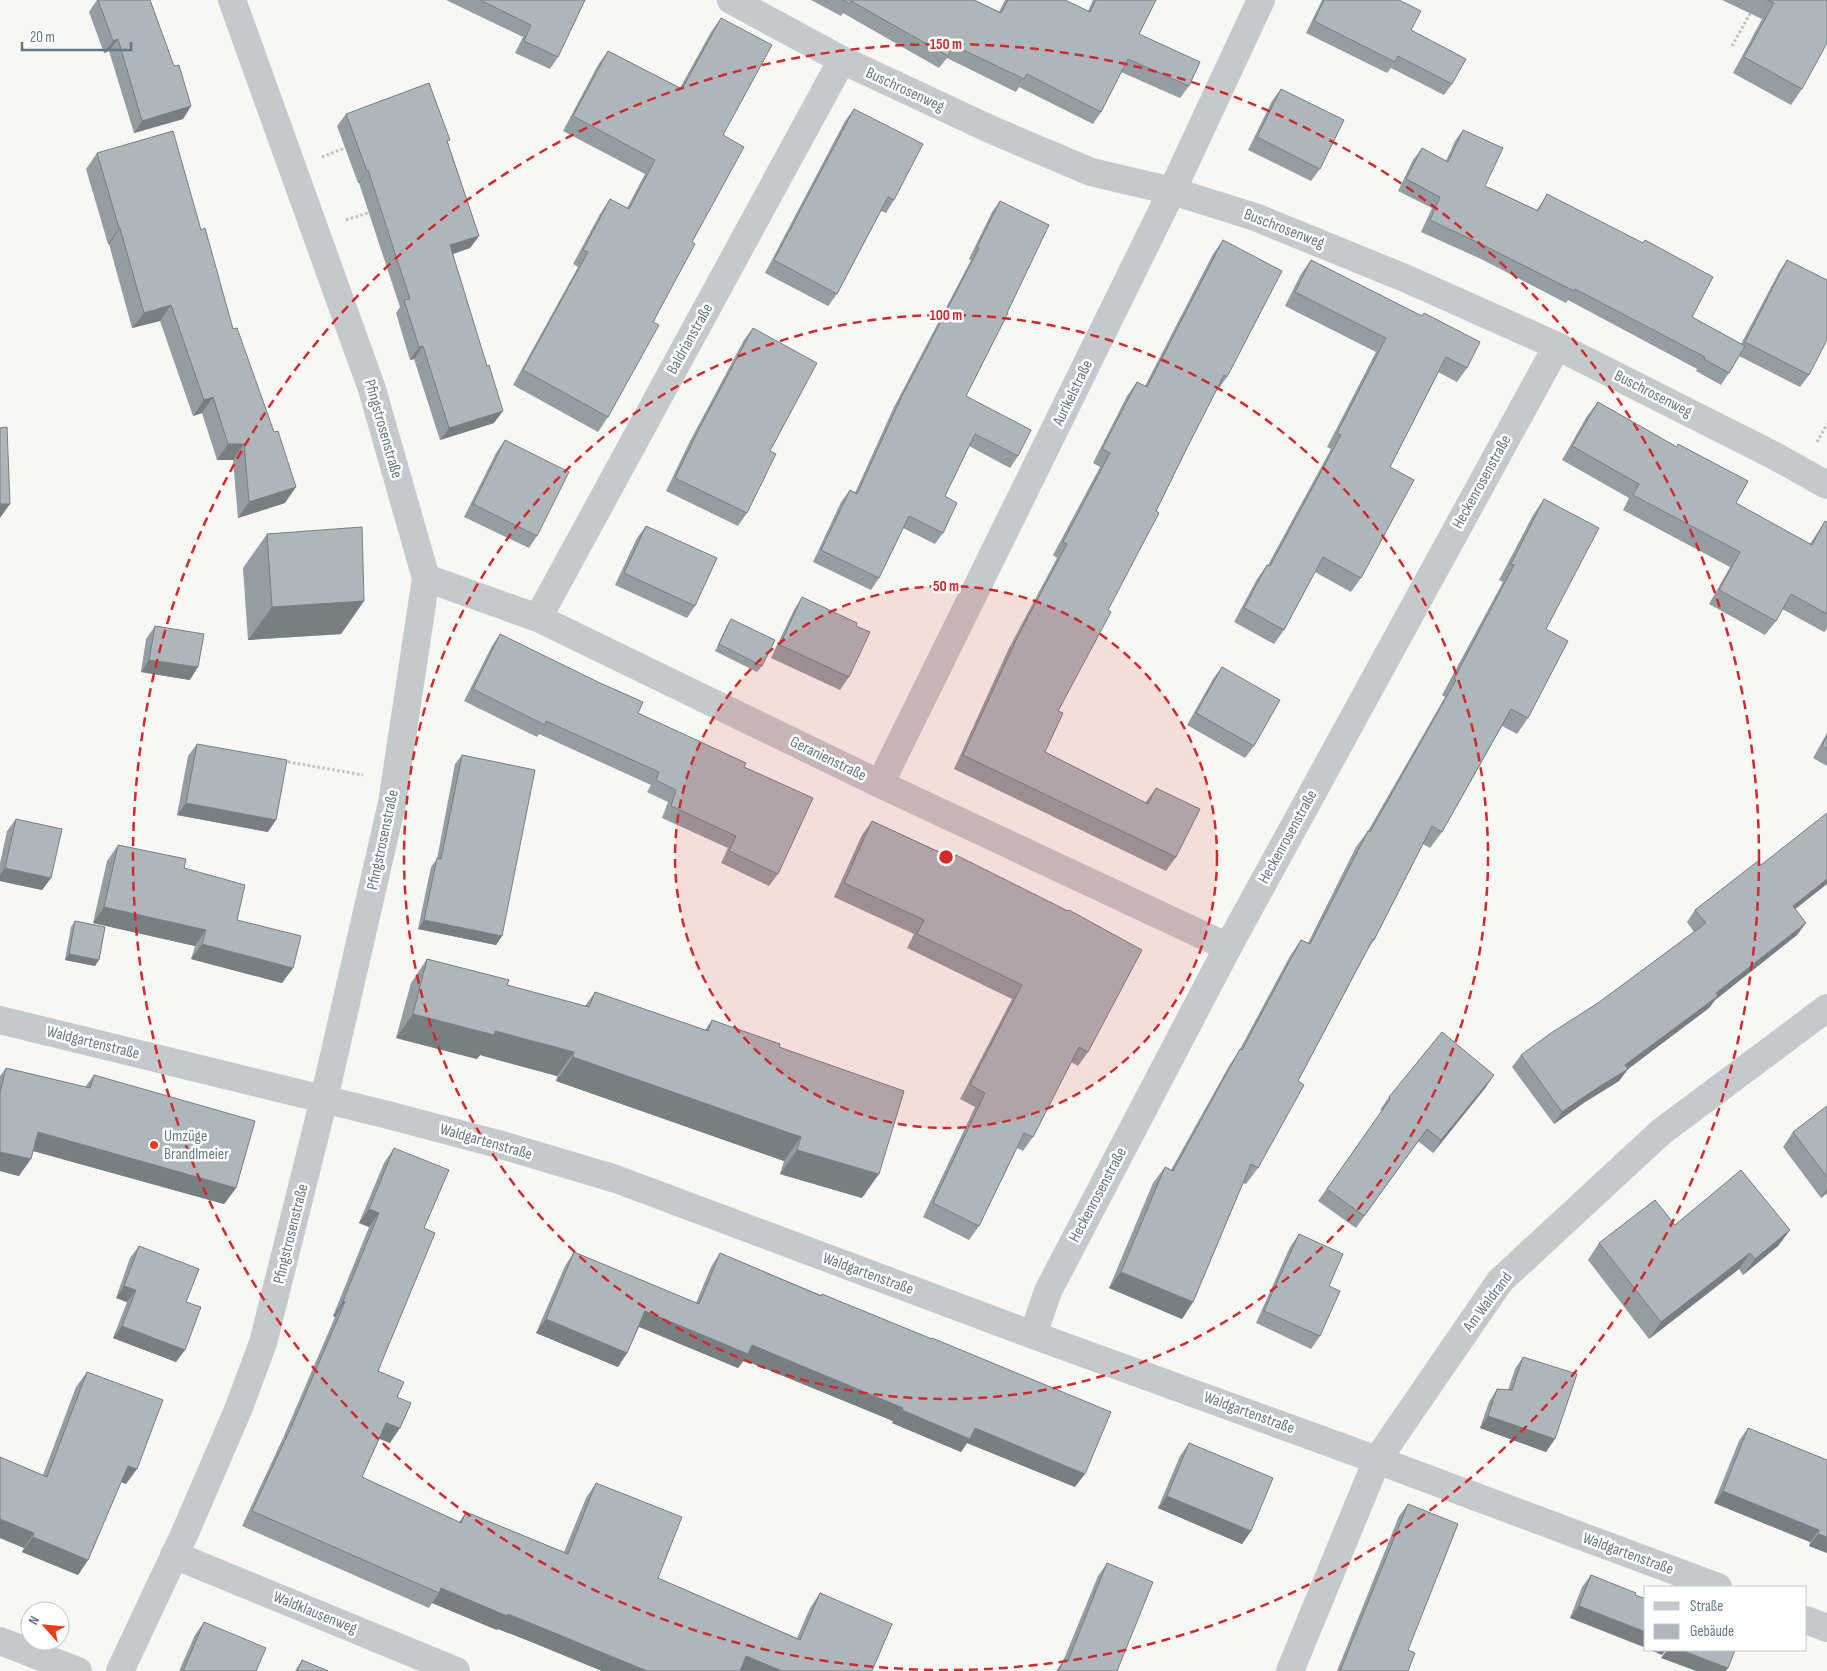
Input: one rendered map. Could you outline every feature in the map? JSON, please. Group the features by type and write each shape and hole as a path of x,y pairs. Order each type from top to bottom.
{"street":[{"name":"Pfingstrosenstraße","path":"120,1671 238,1410 263,1343 324,1099 367,916 396,780 426,578 372,389 232,0"},
{"name":"Buschrosenweg","path":"731,0 842,60 992,130 1091,172 1172,191 1255,217 1407,279 1557,346 1773,455 1827,485"},
{"name":"Aurikelstraße","path":"880,784 1172,191 1262,0"},
{"name":"Baldrianstraße","path":"538,618 842,60"},
{"name":"Heckenrosenstraße","path":"1033,1335 1048,1291 1228,947 1557,346"},
{"name":"Geranienstraße","path":"426,578 538,618 880,784 1228,947"},
{"name":"Am Waldrand","path":"1290,1671 1376,1460 1500,1280 1661,1132 1827,1008"},
{"name":"Waldgartenstraße","path":"0,1020 324,1099 498,1144 616,1179 1033,1335 1715,1586"},
{"name":"Waldklausenweg","path":"174,1555 456,1671"},
{"path":"1807,1620 1827,1628"},
{"path":"0,1641 78,1671"}],"path":[{"path":"1732,46 1753,8"},
{"path":"315,231 380,209"},
{"path":"279,760 396,780"}],"building":[{"path":"98,0 150,0 174,66 179,65 191,106 142,121 118,39 113,41"},
{"path":"480,0 585,0 558,57 524,41 531,25"},
{"path":"842,0 974,0 1001,13 1008,0 1065,0 1090,12 1096,0 1156,0 1139,34 1200,62 1189,86 1128,59 1101,112 1027,74 1024,79 953,45 948,56 851,1 850,4"},
{"path":"1324,0 1399,0 1421,11 1411,30 1466,59 1452,84 1398,56 1395,62 1314,21"},
{"path":"1767,0 1827,0 1827,43 1802,89 1744,57 1774,3"},
{"path":"721,18 772,45 723,135 744,147 692,242 695,244 653,322 659,325 608,417 523,370 588,252 583,250 610,199 629,209 655,160 573,116 608,51 682,89"},
{"path":"429,83 450,140 447,141 479,236 450,245 487,366 489,365 503,411 449,428 423,346 419,347 404,300 410,299 368,170 346,114"},
{"path":"1281,89 1344,120 1320,169 1257,137"},
{"path":"854,109 923,144 894,200 888,197 837,294 774,260"},
{"path":"1463,130 1503,148 1485,186 1538,211 1547,194 1643,243 1645,240 1713,277 1692,317 1745,346 1729,373 1704,359 1705,357 1575,289 1574,291 1430,220 1440,197 1406,179 1422,148 1448,162"},
{"path":"173,131 201,230 205,228 233,329 237,328 274,432 278,431 296,487 249,502 244,444 228,444 213,397 204,400 171,305 144,313 97,153"},
{"path":"1000,201 1049,225 1008,313 966,396 1031,430 1018,456 975,434 945,496 957,503 943,533 909,516 879,578 821,550 850,490 857,494 902,396 979,248 977,247"},
{"path":"1223,240 1282,271 1227,377 1224,375 1186,450 1156,511 1159,513 1108,610 1111,612 1058,711 1063,713 1045,752 1148,804 1156,788 1200,809 1176,857 963,755 1019,634 1067,544 1063,542 1110,453 1102,449 1137,382 1147,387"},
{"path":"1311,260 1422,316 1424,313 1480,342 1467,368 1446,357 1390,467 1414,480 1361,578 1323,557 1284,630 1244,608 1267,565 1270,566 1341,435 1337,433 1386,338 1295,292"},
{"path":"1787,260 1827,280 1827,340 1809,375 1745,342"},
{"path":"753,328 817,363 770,451 776,454 747,513 675,478"},
{"path":"1598,402 1677,447 1678,444 1748,481 1736,503 1812,545 1825,521 1827,522 1827,614 1791,594 1776,621 1719,590 1740,552 1633,495 1639,484 1572,446"},
{"path":"7,427 10,504 0,504 0,428"},
{"path":"505,440 569,472 537,536 473,504"},
{"path":"1544,499 1599,528 1546,629 1568,641 1528,718 1511,709 1442,832 1432,826 1374,940 1298,1081 1304,1085 1258,1168 1251,1164 1193,1302 1121,1272 1165,1167 1173,1171 1240,1049 1242,1050 1301,940 1310,944 1368,831 1370,832 1456,680 1454,679 1514,565 1511,564"},
{"path":"646,526 717,558 695,606 624,573"},
{"path":"362,527 364,601 272,607 267,534"},
{"path":"802,597 857,623 856,626 870,632 849,677 780,645"},
{"path":"731,619 775,640 762,666 719,644"},
{"path":"155,626 204,634 198,667 149,660"},
{"path":"500,634 643,702 638,713 746,763 744,767 813,798 778,874 729,851 736,836 671,806 676,790 656,780 659,772 546,721 545,725 473,689"},
{"path":"1222,667 1280,700 1254,746 1196,713"},
{"path":"1827,736 1827,749 1822,746"},
{"path":"197,744 287,760 276,820 186,803"},
{"path":"462,755 535,770 502,936 424,920 437,858 441,859"},
{"path":"1827,813 1827,879 1793,906 1806,923 1716,993 1718,996 1625,1065 1628,1069 1562,1112 1521,1055 1598,1003 1706,923 1695,910 1758,861 1761,865"},
{"path":"16,819 62,829 51,878 5,868"},
{"path":"872,821 954,859 956,855 1069,910 1142,950 1088,1052 1079,1047 1033,1137 1024,1133 979,1226 933,1203 985,1093 970,1085 1022,985 917,934 924,920 844,883"},
{"path":"118,845 186,859 184,868 245,885 237,920 301,936 293,968 202,944 206,930 104,907"},
{"path":"75,921 105,927 99,960 69,954"},
{"path":"427,959 509,980 507,985 589,1007 595,992 708,1031 712,1020 780,1044 779,1047 904,1091 879,1174 797,1150 801,1137 573,1057 574,1052 495,1031 494,1035 413,1014"},
{"path":"1442,1032 1494,1075 1441,1140 1427,1129 1364,1216 1327,1189 1390,1099 1389,1097"},
{"path":"6,1068 90,1088 94,1075 255,1121 236,1188 38,1132 31,1159 0,1152 0,1093"},
{"path":"1827,1106 1827,1177 1793,1132"},
{"path":"394,1148 449,1170 424,1228 435,1233 378,1371 404,1382 397,1397 411,1403 400,1428 386,1423 362,1477 461,1523 466,1512 568,1554 596,1483 682,1517 658,1578 800,1640 820,1593 892,1624 872,1671 782,1671 746,1656 740,1671 647,1671 441,1588 439,1593 252,1511 293,1423 345,1302 343,1301 379,1213 369,1209"},
{"path":"1741,1170 1790,1230 1755,1259 1750,1253 1661,1322 1599,1243 1655,1200 1675,1225"},
{"path":"1299,1234 1343,1254 1329,1286 1340,1291 1320,1336 1264,1311"},
{"path":"139,1246 199,1269 186,1302 201,1307 185,1350 122,1326 136,1290 124,1286"},
{"path":"574,1252 699,1304 720,1253 821,1296 822,1294 932,1338 1111,1412 1085,1474 975,1428 970,1439 902,1410 903,1408 752,1345 748,1354 645,1311 627,1353 546,1319"},
{"path":"1523,1357 1577,1374 1555,1439 1488,1416 1497,1389 1512,1390"},
{"path":"87,1372 163,1400 137,1469 128,1466 88,1560 33,1537 34,1533 0,1519 0,1457 47,1477"},
{"path":"1748,1428 1827,1460 1827,1537 1818,1534 1819,1530 1723,1491"},
{"path":"1189,1443 1273,1478 1251,1531 1167,1496"},
{"path":"1408,1504 1458,1524 1408,1650 1415,1653 1408,1671 1340,1671"},
{"path":"1107,1563 1153,1582 1117,1671 1059,1671 1064,1659 1068,1661"},
{"path":"1591,1575 1636,1593 1635,1595 1644,1598 1644,1631 1579,1606"},
{"path":"204,1622 266,1648 256,1671 183,1671"},
{"path":"1684,1651 1735,1651 1728,1668"},
{"path":"302,1660 328,1671 297,1671"}],"place":[{"name":"Umzüge Brandlmeier","path":"154,1145"}]}
